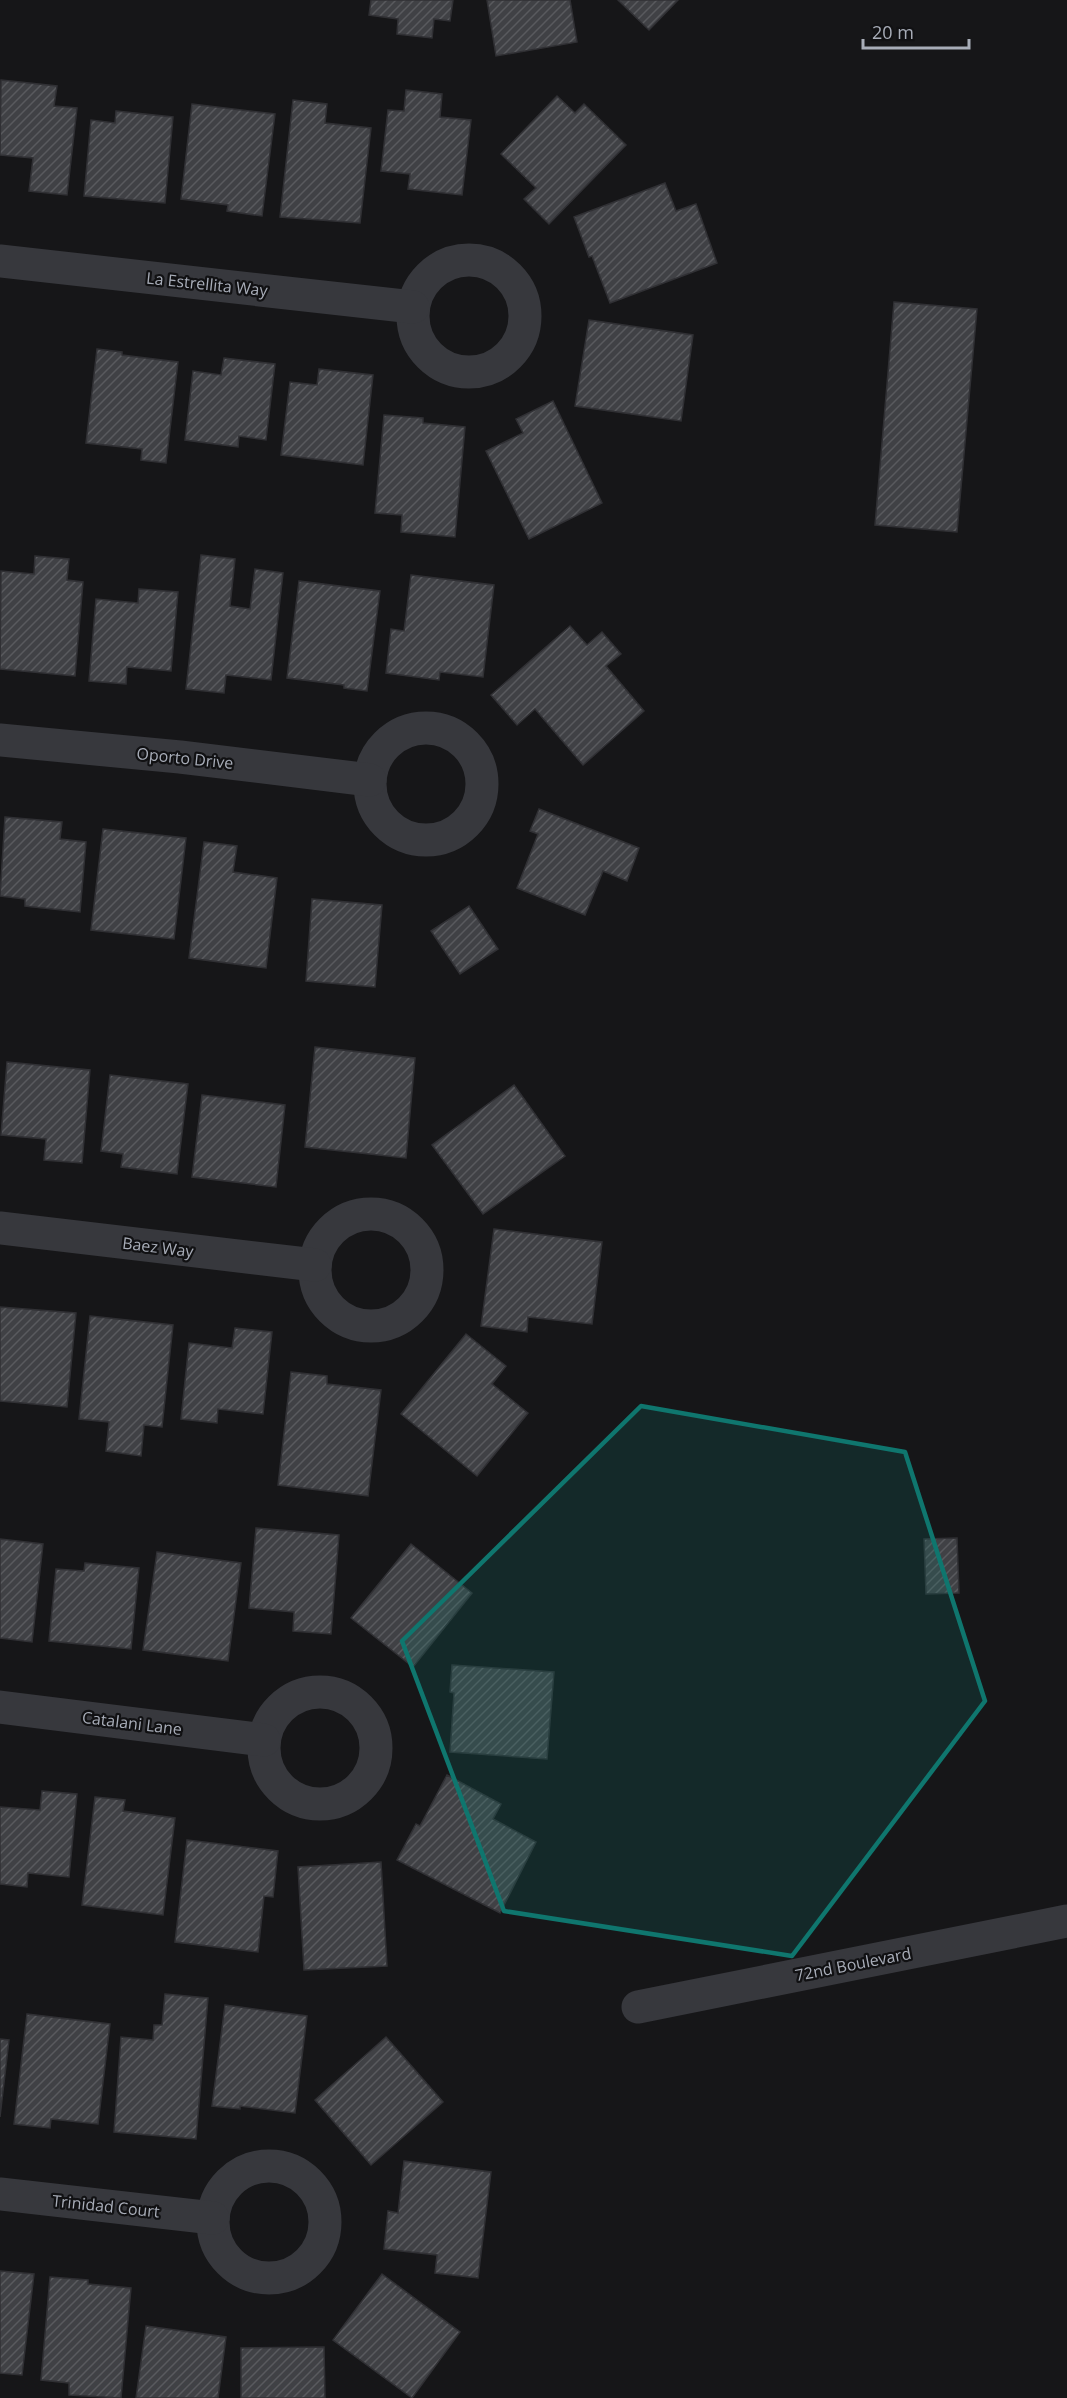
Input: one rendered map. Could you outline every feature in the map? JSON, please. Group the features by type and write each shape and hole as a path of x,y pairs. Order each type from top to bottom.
{"street":[{"name":"La Estrellita Way","path":"0,261 413,307"},
{"name":"Oporto Drive","path":"0,740 180,757 370,780"},
{"name":"Baez Way","path":"0,1228 315,1265"},
{"name":"Catalani Lane","path":"0,1707 264,1740"},
{"name":"72nd Boulevard","path":"638,2007 1067,1921"},
{"name":"Trinidad Court","path":"0,2194 213,2218"}],"highlighted area":[{"path":"641,1406 905,1452 985,1701 792,1956 504,1911 402,1641"}],"building":[{"path":"371,0 453,0 450,21 434,19 432,38 397,34 398,19 369,15"},
{"path":"487,0 570,0 577,42 496,56"},
{"path":"618,0 678,0 649,30"},
{"path":"1,80 57,86 54,106 77,108 67,195 29,191 33,158 0,155"},
{"path":"406,90 442,94 440,117 471,120 462,195 408,189 410,174 381,171 388,110 404,111"},
{"path":"557,96 575,113 584,104 626,145 549,224 524,199 536,188 501,154"},
{"path":"293,100 327,104 325,123 371,128 360,223 280,217"},
{"path":"192,104 275,114 262,216 227,211 228,205 181,199"},
{"path":"116,111 173,117 165,203 84,196 91,120 115,123"},
{"path":"665,183 676,211 696,204 717,263 610,303 574,217"},
{"path":"894,302 977,309 957,532 875,525"},
{"path":"589,320 693,335 681,421 575,406"},
{"path":"97,349 122,352 122,355 178,362 166,463 141,460 142,449 86,443"},
{"path":"224,358 275,364 266,440 239,436 238,447 185,440 193,371 221,375"},
{"path":"319,369 373,375 363,465 281,455 290,382 317,385"},
{"path":"553,401 602,503 529,539 486,451 523,433 516,419"},
{"path":"384,415 423,418 423,423 465,427 455,537 401,532 402,515 375,513"},
{"path":"201,555 235,559 230,606 250,609 255,569 283,573 271,680 226,675 224,693 186,689"},
{"path":"35,556 69,559 67,580 83,582 75,676 0,669 1,571 34,574"},
{"path":"411,575 494,585 483,677 440,672 439,680 386,673 391,629 404,631"},
{"path":"299,581 380,591 367,691 344,688 344,685 287,678"},
{"path":"139,589 178,592 171,671 127,667 126,684 89,681 96,599 138,603"},
{"path":"570,626 587,645 602,632 621,654 606,666 644,711 583,765 535,709 517,725 491,695"},
{"path":"539,809 639,848 627,881 603,871 585,915 517,888 538,834 530,831"},
{"path":"5,817 62,822 60,839 86,842 80,912 25,906 25,899 0,896"},
{"path":"103,829 186,838 174,939 91,930"},
{"path":"204,842 237,846 233,872 277,878 266,968 189,958"},
{"path":"312,899 382,905 375,987 306,981"},
{"path":"469,906 498,949 460,974 431,931"},
{"path":"315,1047 415,1058 406,1158 305,1147"},
{"path":"7,1062 90,1070 82,1163 44,1160 46,1139 1,1135"},
{"path":"110,1075 188,1084 177,1174 121,1167 123,1154 101,1151"},
{"path":"514,1085 565,1156 483,1214 432,1145"},
{"path":"202,1095 285,1105 276,1187 192,1177"},
{"path":"494,1229 602,1242 592,1324 528,1317 527,1332 481,1326"},
{"path":"0,1307 76,1313 67,1407 0,1401"},
{"path":"90,1316 173,1325 162,1427 144,1425 141,1456 106,1451 109,1422 79,1419"},
{"path":"235,1328 272,1332 263,1414 218,1409 217,1423 181,1419 189,1343 232,1348"},
{"path":"466,1334 506,1366 492,1384 528,1413 477,1476 401,1414"},
{"path":"291,1372 327,1376 327,1384 381,1390 368,1496 278,1485"},
{"path":"256,1528 339,1535 331,1634 293,1631 294,1612 249,1608"},
{"path":"957,1538 959,1593 926,1594 924,1539"},
{"path":"0,1539 43,1544 32,1642 0,1638"},
{"path":"411,1544 472,1593 413,1667 351,1618"},
{"path":"157,1552 241,1563 228,1661 143,1650"},
{"path":"85,1563 139,1568 131,1649 49,1641 56,1569 84,1571"},
{"path":"452,1665 554,1672 547,1759 450,1752 454,1693 450,1692"},
{"path":"447,1775 501,1804 493,1819 536,1842 500,1913 397,1860 416,1824 420,1826"},
{"path":"42,1791 77,1794 69,1877 28,1873 27,1887 0,1884 0,1807 40,1810"},
{"path":"95,1797 125,1800 123,1811 175,1818 163,1915 82,1905"},
{"path":"187,1840 278,1851 273,1897 264,1896 258,1952 175,1942"},
{"path":"381,1862 387,1966 304,1970 298,1867"},
{"path":"165,1994 208,1998 196,2139 114,2132 121,2037 153,2040 154,2025 162,2025"},
{"path":"225,2005 307,2016 295,2113 240,2106 240,2109 212,2106"},
{"path":"27,2014 110,2024 98,2124 51,2119 50,2128 14,2124"},
{"path":"386,2037 443,2102 371,2165 315,2100"},
{"path":"0,2039 9,2040 0,2117"},
{"path":"404,2161 491,2172 478,2278 435,2273 437,2255 384,2249 388,2211 398,2213"},
{"path":"0,2271 34,2274 22,2375 0,2373"},
{"path":"382,2274 460,2332 412,2398 333,2340"},
{"path":"50,2277 88,2280 88,2284 131,2288 121,2398 69,2395 69,2383 41,2380"},
{"path":"146,2326 226,2337 218,2398 136,2398"},
{"path":"324,2347 325,2398 241,2398 241,2348"}]}
